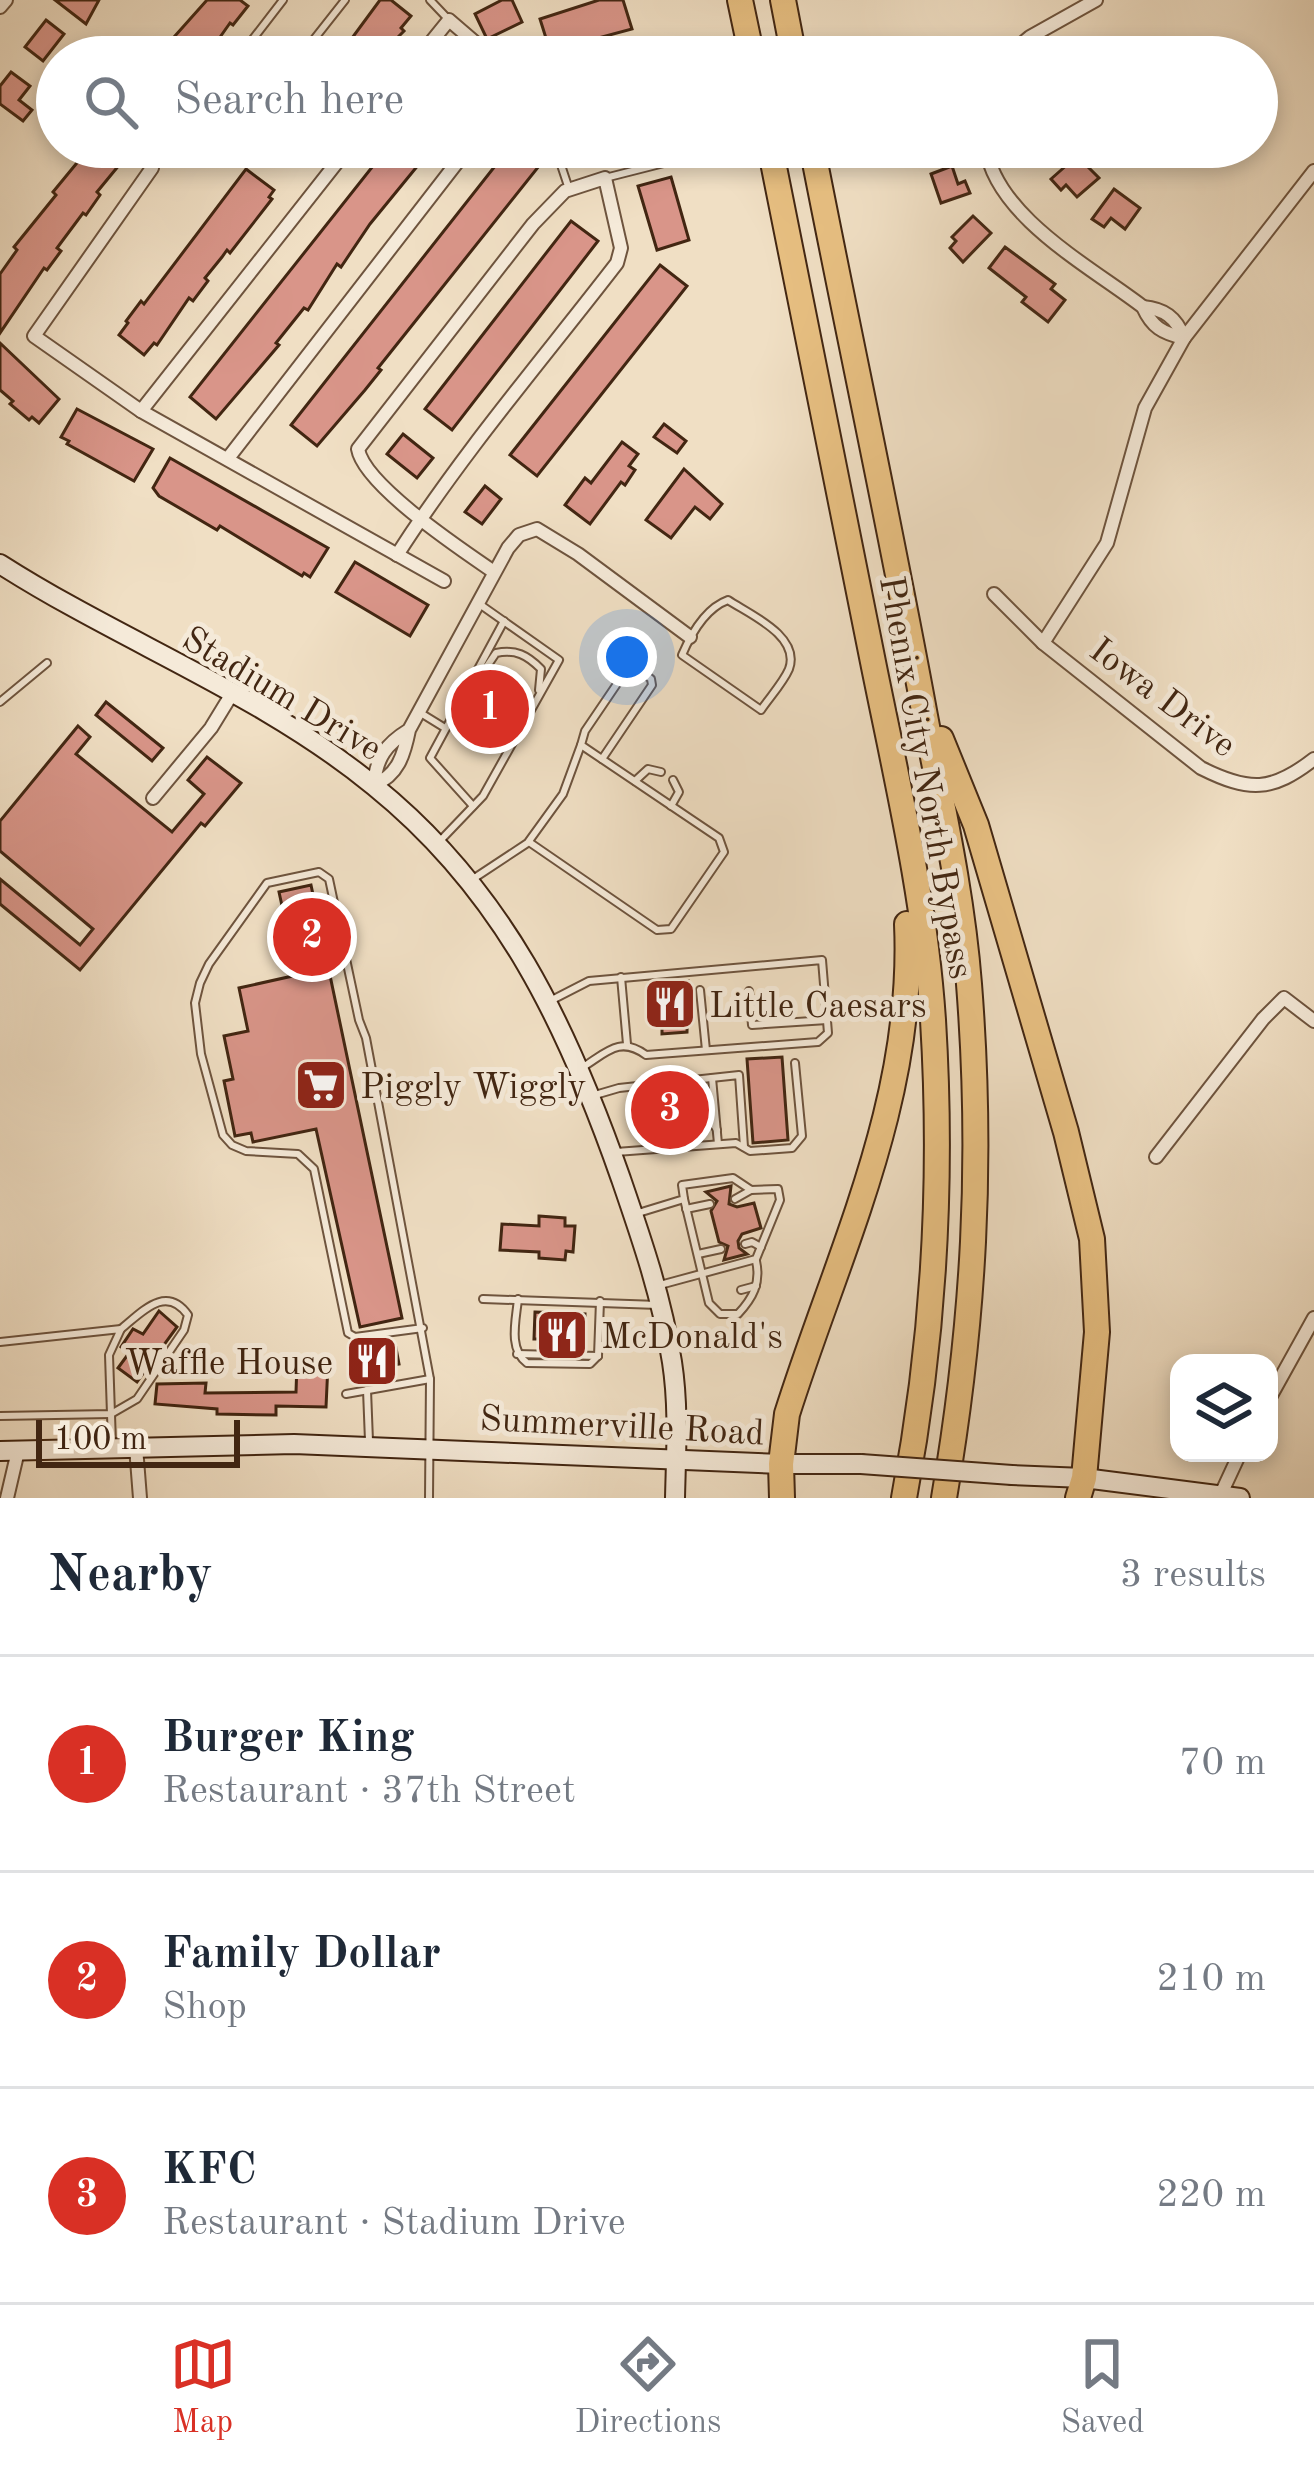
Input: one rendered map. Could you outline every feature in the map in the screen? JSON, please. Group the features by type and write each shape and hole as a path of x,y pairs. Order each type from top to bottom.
{"highway":[{"path":"740,0 748,36"},
{"path":"783,0 790,36"},
{"name":"Phenix City North Bypass","path":"774,168 918,890 932,1016 936,1213 930,1331 904,1498"},
{"name":"Phenix City North Bypass","path":"817,168 861,375 960,901 969,980 977,1138 972,1297 965,1376 944,1498"},
{"path":"920,689 981,841 1066,1132 1092,1239 1097,1332 1081,1488"},
{"path":"782,1498 787,1414 890,1113 905,1034 907,907 892,755"}],"street":[{"path":"0,8 6,0"},
{"path":"1032,36 1096,0"},
{"path":"435,36 448,20 467,36"},
{"path":"152,168 34,336 141,411 444,580"},
{"path":"141,411 332,168"},
{"path":"229,457 453,168"},
{"path":"992,168 998,186 1018,212 1143,307 1150,322 1164,334 1184,338"},
{"path":"1043,643 1107,543 1145,408 1184,338 1314,171"},
{"path":"398,555 421,519 617,263 621,248 605,178 569,189 533,224 358,449 360,463 421,519 494,572"},
{"path":"374,785 376,765 390,741 409,730 519,535 537,529 690,637"},
{"name":"Stadium Drive","path":"0,565 232,692 374,785 470,880 505,926 549,1002 580,1069 659,1295 673,1367 675,1498"},
{"name":"Iowa Drive","path":"994,594 1043,643 1202,768 1230,782 1260,787 1290,778 1314,759"},
{"path":"153,798 212,728 232,692"},
{"path":"1156,1157 1284,998 1314,1021"},
{"path":"1278,1383 1314,1318"},
{"name":"Summerville Road","path":"9,1451 369,1445 781,1465 861,1464 1012,1475 1081,1488 1230,1496"},
{"path":"136,1447 140,1498"},
{"path":"7,1498 9,1451"},
{"path":"1230,1496 1238,1462"}],"lane":[{"path":"255,36 283,0"},
{"path":"317,36 345,0"},
{"path":"430,0 448,20"},
{"path":"562,168 569,189"},
{"path":"605,178 644,168"},
{"path":"728,600 783,637 790,653 789,668 760,710 682,655 690,637 716,604 728,600"},
{"path":"436,844 473,806 559,660 478,603"},
{"path":"473,806 430,758 504,621"},
{"path":"470,880 529,842 563,794 585,731 642,647"},
{"path":"452,715 496,653 510,650 530,658 541,669 541,684 528,716"},
{"path":"0,702 47,662"},
{"path":"602,760 652,685 631,663"},
{"path":"419,712 445,728"},
{"path":"529,842 657,930 671,929 724,852 719,838 581,745"},
{"path":"634,782 648,769 661,772"},
{"path":"671,806 679,793 673,780"},
{"path":"423,1328 348,1334 314,1169 298,1154 246,1151 223,1135 200,1054 195,1003 209,964 267,884 320,872 329,879 423,1328 432,1400 429,1498"},
{"path":"549,1002 589,981 747,971 822,960 829,1033 818,1042 646,1055 619,1044 580,1069"},
{"path":"698,971 706,1050"},
{"path":"621,977 627,1044"},
{"path":"749,991 752,1025 827,1020"},
{"path":"611,1152 736,1143 750,1150 791,1148 802,1136 795,1064"},
{"path":"590,1097 638,1086 739,1075 744,1147"},
{"path":"712,1078 718,1144"},
{"path":"638,1086 647,1095 696,1092 703,1097 717,1130"},
{"path":"735,1199 751,1190 778,1189 780,1200 756,1259 760,1276 751,1300 738,1314 720,1314 708,1299 682,1184 733,1178 751,1190"},
{"path":"633,1214 684,1199"},
{"path":"686,1209 710,1204"},
{"path":"745,1244 761,1247"},
{"path":"698,1255 721,1249"},
{"path":"483,1299 600,1300 659,1295 703,1273 756,1259"},
{"path":"741,1290 756,1286"},
{"path":"708,1299 721,1296"},
{"path":"0,1417 111,1414 136,1400 184,1330 188,1315 180,1304 167,1299 152,1304 121,1329 109,1355 111,1414 112,1448"},
{"path":"518,1299 516,1354 526,1363 590,1364 598,1356 600,1300"},
{"path":"0,1342 121,1329"},
{"path":"346,1394 430,1379"},
{"path":"367,1390 369,1445"}],"building":[{"path":"55,0 99,0 86,24"},
{"path":"207,0 240,0 248,6 221,36 175,36"},
{"path":"380,0 391,0 411,16 399,36 353,36"},
{"path":"512,0 522,22 486,36 475,14"},
{"path":"599,0 623,0 632,29 606,36 545,36 540,19"},
{"path":"46,20 64,34 36,36 36,56 25,47"},
{"path":"11,72 30,86 19,100 32,110 23,121 0,104 0,86"},
{"path":"73,168 117,168 0,333 0,274 17,250 14,247 56,195 53,192"},
{"path":"371,168 416,168 341,267 337,264 308,310 304,308 216,419 190,397"},
{"path":"493,168 537,168 317,446 291,425"},
{"path":"953,168 958,184 965,181 970,193 941,203 931,174"},
{"path":"1063,168 1089,168 1099,178 1077,197 1066,185 1061,190 1051,179"},
{"path":"246,169 274,190 272,199 205,278 208,281 193,301 189,298 157,345 144,355 119,335 126,321"},
{"path":"671,177 689,240 657,250 638,186"},
{"path":"1114,189 1140,208 1125,229 1111,218 1104,227 1092,219"},
{"path":"973,216 991,233 963,262 950,248 956,241 952,237"},
{"path":"571,221 598,241 452,430 425,409"},
{"path":"1005,247 1055,284 1051,289 1065,300 1048,322 989,268"},
{"path":"660,265 687,286 537,476 510,455"},
{"path":"0,343 59,399 39,423 10,404 13,401 0,390"},
{"path":"77,409 153,449 134,481 61,437"},
{"path":"664,424 686,441 677,453 654,437"},
{"path":"403,434 433,458 417,478 387,454"},
{"path":"622,442 638,454 629,466 635,470 590,524 565,505 585,478 591,483"},
{"path":"170,458 328,548 310,577 159,496 153,488"},
{"path":"684,469 722,504 710,519 695,507 671,538 646,520"},
{"path":"485,486 501,499 482,524 465,512"},
{"path":"355,562 428,605 410,636 336,592"},
{"path":"492,672 519,688 487,740 462,725"},
{"path":"106,702 163,748 152,761 96,715"},
{"path":"78,726 90,737 76,754 172,832 204,794 188,780 207,757 241,783 205,826 201,823 80,970 0,904 0,879 80,945 93,929 0,851 0,821"},
{"path":"311,885 402,1318 360,1327 316,1129 253,1142 251,1133 235,1136 224,1081 233,1079 224,1036 248,1031 239,988 297,975 279,892"},
{"name":"Little Caesars","path":"688,981 687,1032 662,1034 662,1025 652,1021 653,985"},
{"path":"782,1057 788,1140 753,1143 747,1059"},
{"path":"691,1100 693,1120 649,1124 647,1102"},
{"path":"731,1186 729,1204 754,1203 761,1228 742,1234 738,1241 747,1254 724,1260 728,1246 719,1242 711,1211 717,1201 706,1192"},
{"path":"539,1216 565,1218 565,1226 575,1226 573,1252 566,1251 565,1260 539,1258 539,1252 500,1250 502,1224 539,1226"},
{"path":"159,1311 177,1327 137,1382 118,1368 129,1353 121,1347 133,1329 143,1334"},
{"path":"535,1312 585,1314 584,1348 542,1347 542,1339 534,1339"},
{"path":"396,1348 399,1364 351,1372 349,1356"},
{"path":"297,1363 328,1364 326,1407 276,1406 276,1415 217,1414 217,1409 155,1404 157,1384 206,1383 205,1393 296,1392"}],"place":[{"name":"Burger King","path":"490,709"},
{"name":"Family Dollar","path":"312,937"},
{"name":"Little Caesars","path":"670,1004"},
{"name":"Piggly Wiggly","path":"321,1085"},
{"name":"KFC","path":"670,1110"},
{"name":"McDonald's","path":"562,1335"},
{"name":"Waffle House","path":"372,1361"}]}
